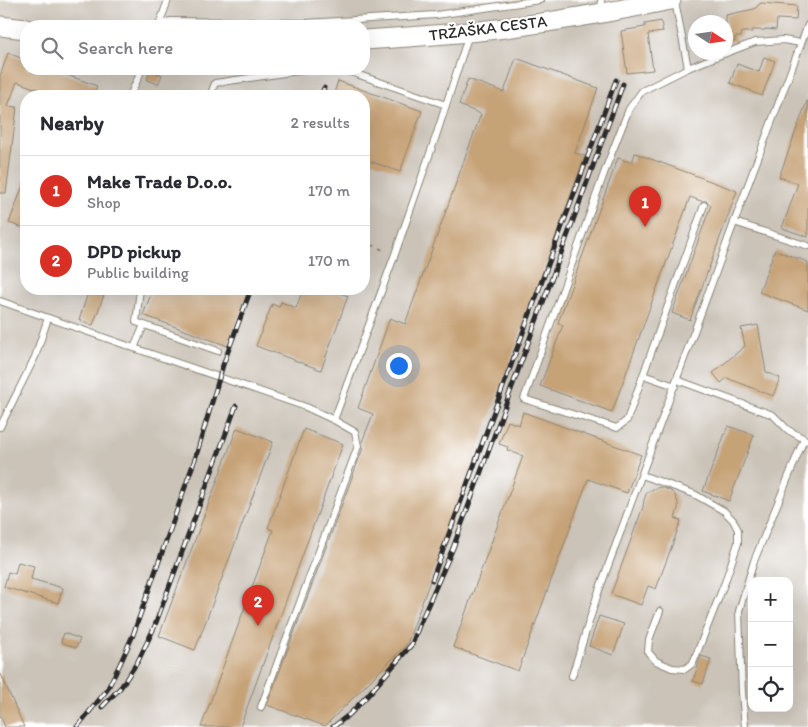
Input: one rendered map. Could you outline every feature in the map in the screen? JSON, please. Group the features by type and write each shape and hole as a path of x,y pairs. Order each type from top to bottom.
{"street":[{"name":"TRŽAŠKA CESTA","path":"370,40 504,28 602,6 671,0"},
{"path":"0,26 20,28"}],"lane":[{"path":"162,20 168,0"},
{"path":"354,20 436,15 540,0"},
{"path":"675,0 688,68"},
{"path":"572,676 597,596 808,25"},
{"path":"334,420 395,254 470,32"},
{"path":"704,205 627,420 617,428 524,399 607,165 629,109 642,91 688,68 755,42 783,40 801,43"},
{"path":"133,90 139,75"},
{"path":"212,90 215,83 270,75"},
{"path":"360,75 446,104"},
{"path":"734,222 808,246"},
{"path":"139,295 136,322 218,351"},
{"path":"0,301 306,407 355,432 358,446 261,707"},
{"path":"0,427 35,357 48,318"},
{"path":"134,348 144,325"},
{"path":"643,375 676,383 773,415 788,430 806,440 754,561 739,610 745,727"},
{"path":"642,475 694,494 724,511 733,520 738,530 738,543 725,582 693,663 685,669 672,668 656,661 648,652 649,640 660,611"}],"path":[{"path":"370,244 395,254"}],"shaded area":[{"path":"2,0 808,0 808,727 0,727 0,6"}],"building":[{"path":"761,3 797,6 796,20 777,19 776,30 765,29 742,32 741,37 735,37 735,42 733,42 733,15 726,15 754,9"},
{"path":"661,21 663,32 648,34 653,70 627,73 621,31 645,27 645,24"},
{"path":"8,53 20,58 20,75 67,75 97,86 95,90 40,90 17,82 8,106 17,107 6,193 0,193 0,76"},
{"path":"764,57 775,61 762,96 730,83 737,64 759,72"},
{"path":"516,58 598,88 575,153 585,156 407,644 325,726 267,705 363,448 362,442 373,414 358,408 390,318 405,324 481,114 459,105 468,79 504,92"},
{"path":"148,75 162,75 158,84 147,80"},
{"path":"338,81 363,90 335,90"},
{"path":"370,92 422,111 400,172 370,161"},
{"path":"807,101 808,237 782,228 798,183 779,177"},
{"path":"635,153 737,191 690,320 672,313 711,205 706,201 690,197 612,412 540,386 563,325 558,323 618,158 632,163"},
{"path":"20,193 20,227 9,223"},
{"path":"775,250 808,262 808,310 759,292"},
{"path":"87,295 104,295 93,325 79,320"},
{"path":"151,295 247,295 228,346 143,315"},
{"path":"301,295 348,296 321,370 256,346 272,304 279,307 281,302 296,308"},
{"path":"758,325 766,372 780,378 773,396 727,378 721,383 713,373 745,346 741,328"},
{"path":"523,412 641,455 627,493 588,479 518,671 453,647 523,456 507,450 508,447 499,444 508,421 519,425"},
{"path":"728,426 754,435 729,501 703,491"},
{"path":"237,428 273,442 195,650 159,636"},
{"path":"304,429 343,444 240,727 201,727 273,530 268,528"},
{"path":"661,487 675,495 678,509 675,518 681,521 656,589 648,586 641,605 611,594 647,492"},
{"path":"18,562 34,566 31,579 63,588 58,603 4,587 8,572 15,574"},
{"path":"599,616 624,624 613,655 589,646"},
{"path":"64,633 80,639 76,648 61,642"},
{"path":"701,656 711,659 703,684 693,681"},
{"path":"0,672 24,727 5,727 0,715"}],"railway":[{"path":"432,580 616,80"},
{"path":"333,727 350,714 412,644 453,548 623,84"},
{"path":"77,727 107,690 133,635 196,456 223,365 249,295"},
{"path":"102,707 121,687 138,661 154,628 236,406"}],"place":[{"name":"Make Trade D.o.o.","path":"645,227"},
{"name":"DPD pickup","path":"258,626"}]}
